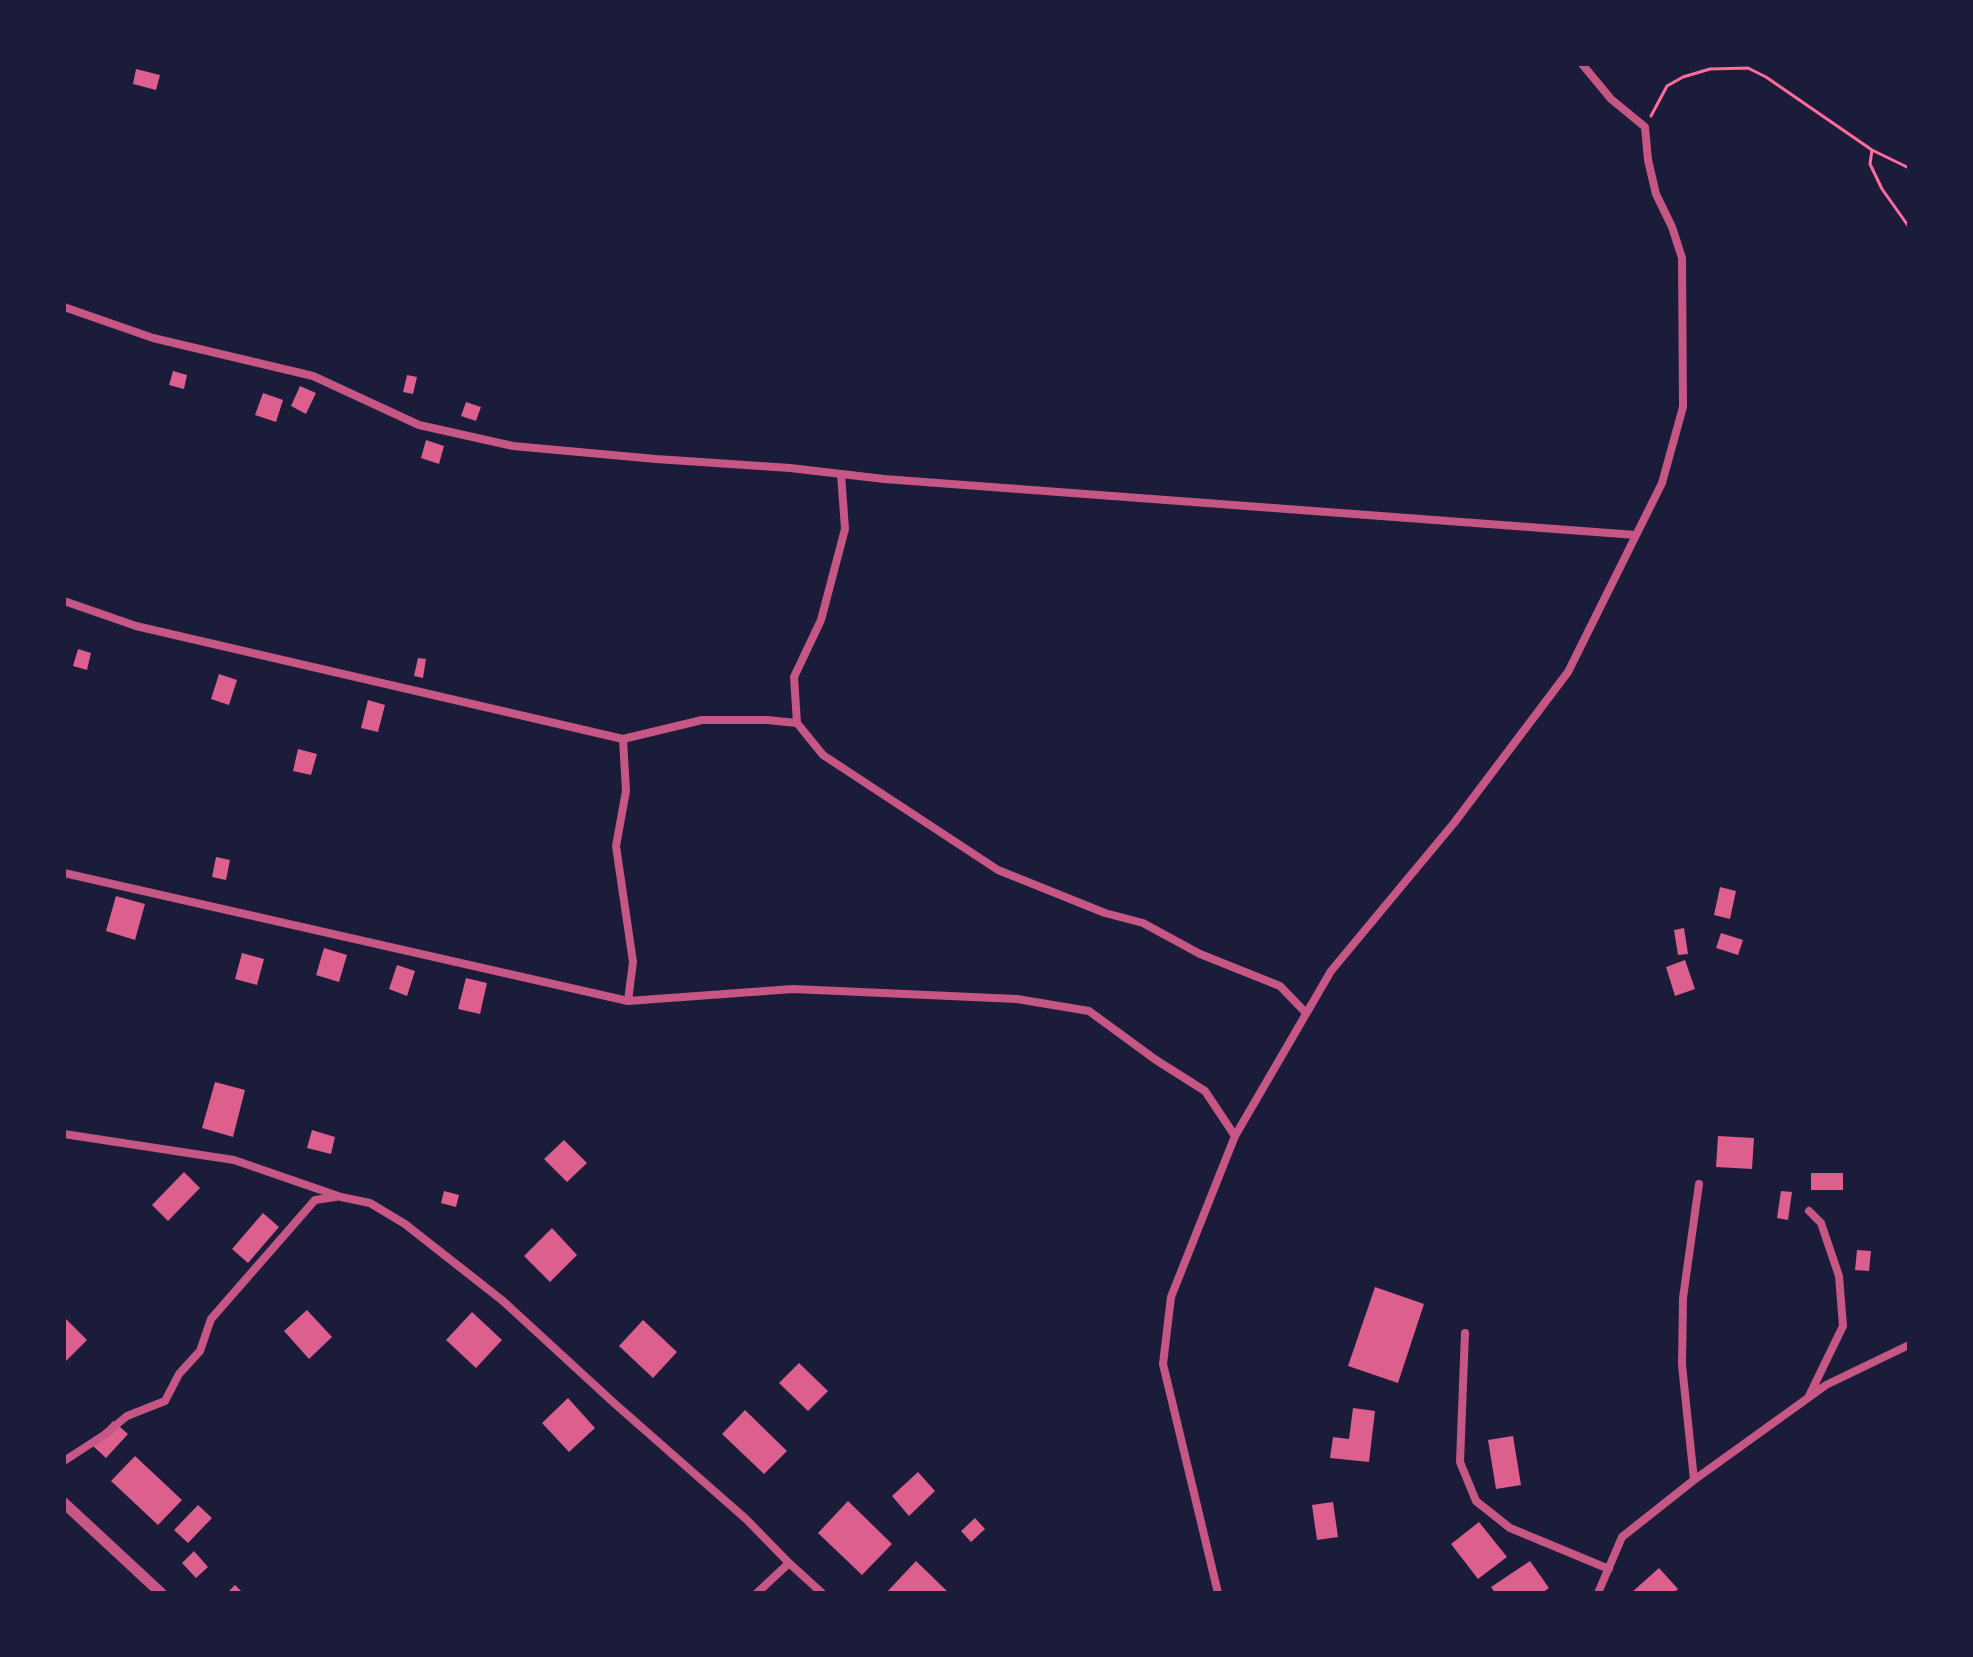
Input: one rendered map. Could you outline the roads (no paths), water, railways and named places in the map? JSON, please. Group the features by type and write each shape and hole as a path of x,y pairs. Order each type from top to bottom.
{"street":[{"path":"1218,1593 1163,1364 1171,1297 1235,1136 1331,971 1454,823 1568,672 1662,483 1683,407 1682,258 1672,227 1656,194 1645,127 1611,99 1582,64"},
{"path":"64,307 153,338 313,376 419,425 513,446 1636,535"},
{"path":"841,474 845,529 821,620 794,677 797,723 823,755 998,870 1105,913 1143,923 1200,954 1280,986 1306,1013"},
{"path":"64,601 136,626 623,739 702,720 797,723"},
{"path":"623,739 626,791 616,846 633,962 628,1001"},
{"path":"64,873 628,1001 793,989 1017,999 1089,1011 1205,1091 1235,1136"},
{"path":"64,1134 234,1160 341,1197 370,1203 405,1224 503,1301 746,1519 822,1593"},
{"path":"1694,1480 1682,1365 1683,1298 1699,1184"},
{"path":"64,1461 127,1416 165,1401 179,1374 200,1351 211,1319 315,1200 341,1197"},
{"path":"1809,1211 1821,1223 1839,1276 1843,1326 1809,1397"},
{"path":"1465,1333 1460,1462 1476,1501 1510,1528 1609,1569"},
{"path":"1598,1593 1622,1537 1694,1480 1826,1385 1909,1345"},
{"path":"64,1503 161,1593"},
{"path":"757,1593 789,1563"}]}
